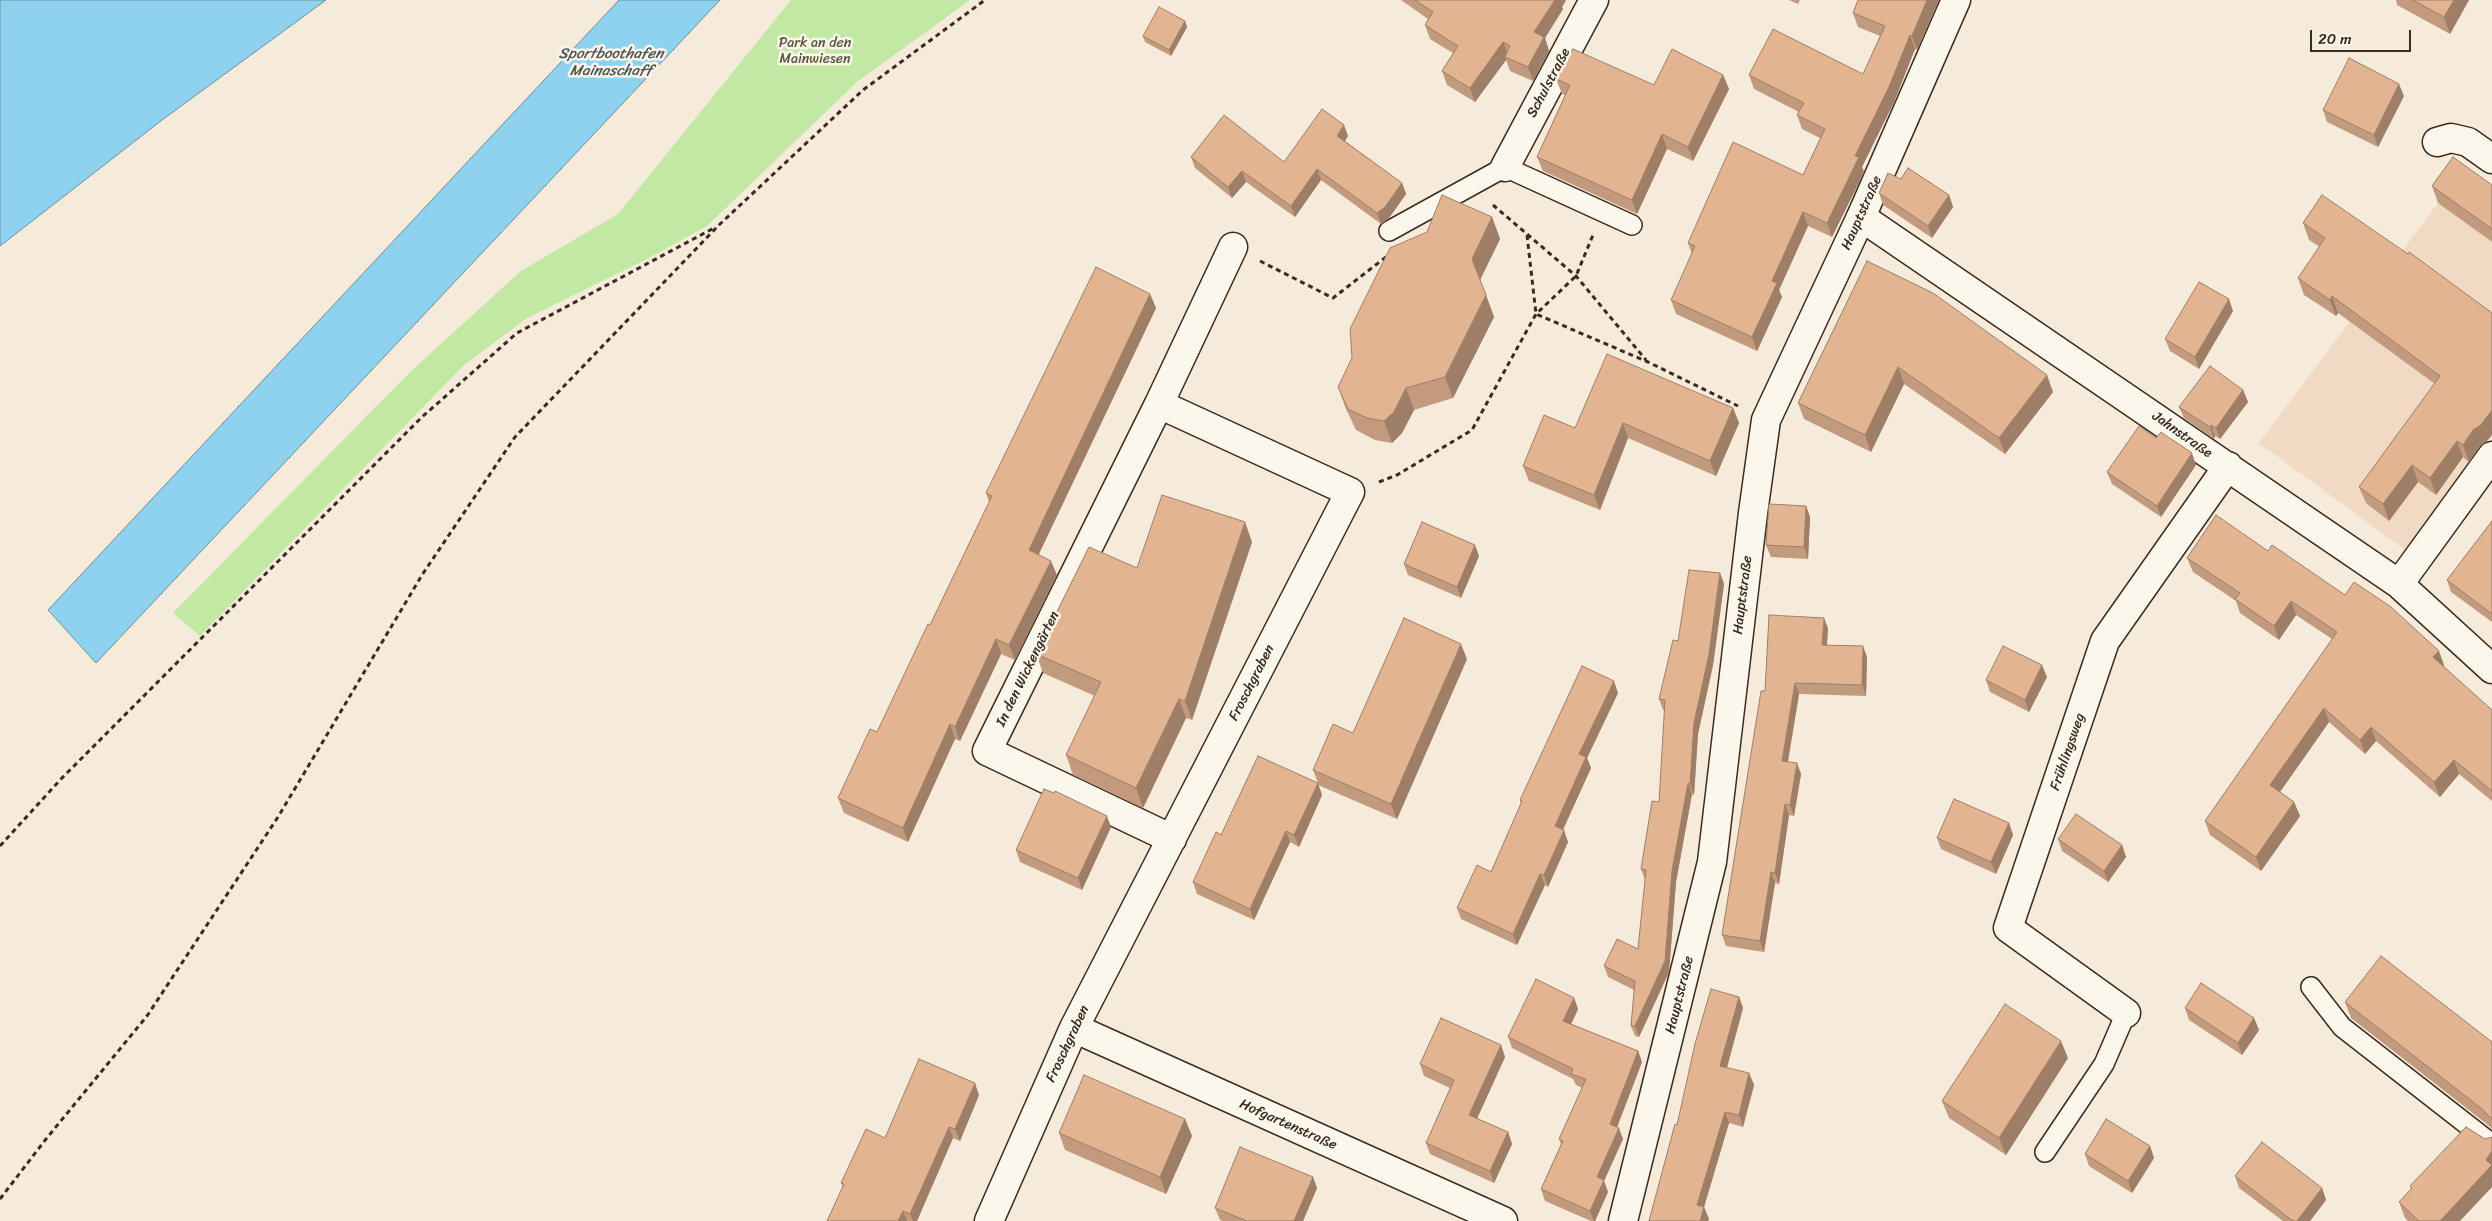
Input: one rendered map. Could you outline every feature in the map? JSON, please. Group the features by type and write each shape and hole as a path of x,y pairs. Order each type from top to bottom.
{"street":[{"name":"Schulstraße","path":"1505,167 1594,0"},
{"name":"Hauptstraße","path":"1623,1221 1712,862 1753,513 1766,420 1860,216 1956,0"},
{"path":"2436,142 2451,138 2468,142 2492,159"},
{"name":"Jahnstraße","path":"1860,216 2399,584 2492,669"},
{"path":"1233,247 1159,404 1350,492"},
{"name":"In den Wickengärten","path":"1159,404 988,751 1172,839"},
{"path":"2399,584 2492,456"},
{"name":"Frühlingsweg","path":"2126,1013 2008,928 2105,641 2228,466"},
{"name":"Froschgraben","path":"989,1221 1074,1028 1350,492"},
{"name":"Hofgartenstraße","path":"1074,1028 1503,1221"}],"lane":[{"path":"1389,231 1505,167 1632,225"},
{"path":"2311,987 2342,1027 2492,1144"},
{"path":"2045,1152 2104,1064 2126,1013"}],"path":[{"path":"0,1200 46,1139 147,1016 278,817 422,575 515,437 719,226 863,90 986,0"},
{"path":"1489,201 1576,276 1648,362"},
{"path":"1350,492 1397,476 1472,430 1536,314 1576,276 1603,212"},
{"path":"0,846 62,779 422,417 517,333 719,226"},
{"path":"1527,235 1536,314"},
{"path":"1233,247 1333,298 1387,256"},
{"path":"1536,314 1648,362 1766,420"}],"shaded area":[{"path":"2438,203 2492,242 2492,435 2405,550 2259,443"}],"green space":[{"name":"Park an den Mainwiesen","path":"791,0 970,0 857,82 707,226 649,258 527,318 463,366 200,636 173,613 410,372 521,271 618,214"}],"water":[{"path":"0,0 326,0 162,120 0,246"},
{"name":"Sportboothafen Mainaschaff","path":"619,0 720,0 96,663 48,610"}],"building":[{"path":"1415,0 1555,0 1534,32 1544,37 1528,67 1505,57 1510,46 1503,42 1470,88 1442,71 1458,46 1425,25 1433,12"},
{"path":"1858,0 1927,0 1912,36 1910,35 1889,87 1855,156 1859,157 1827,223 1803,212 1772,281 1777,283 1752,337 1671,300 1695,246 1688,243 1733,142 1803,175 1825,129 1797,115 1804,103 1749,75 1773,29 1863,74 1885,26 1853,13"},
{"path":"2413,0 2454,0 2444,17"},
{"path":"1159,7 1185,21 1169,50 1143,36"},
{"path":"1573,49 1654,85 1672,49 1723,75 1688,147 1662,134 1632,200 1537,157 1570,85 1556,79"},
{"path":"2349,58 2399,84 2374,135 2323,110"},
{"path":"1322,109 1344,125 1337,136 1402,183 1385,207 1377,213 1317,169 1291,206 1242,171 1228,187 1191,157 1224,115 1284,162"},
{"path":"2453,157 2492,185 2492,229 2432,186"},
{"path":"1908,168 1949,195 1928,226 1879,193 1888,173 1901,179"},
{"path":"1442,195 1492,217 1472,259 1486,295 1445,377 1406,388 1394,412 1384,421 1367,418 1348,409 1338,387 1352,358 1350,329 1390,248 1427,232"},
{"path":"2322,195 2408,254 2409,252 2492,313 2492,410 2481,425 2473,430 2463,445 2457,441 2430,478 2412,465 2383,504 2359,487 2440,376 2332,296 2330,300 2298,278 2325,238 2303,223"},
{"path":"1867,261 1933,293 2047,375 1999,438 1898,367 1865,435 1798,403"},
{"path":"1096,267 1150,294 1029,550 1051,561 1009,645 996,639 955,727 950,724 903,828 838,798 870,729 877,732 928,624 930,625 992,496 986,493"},
{"path":"2199,282 2229,299 2195,357 2165,339"},
{"path":"1607,354 1733,408 1710,461 1623,423 1594,495 1523,466 1544,415 1575,428"},
{"path":"2210,366 2243,390 2216,428 2211,425 2210,427 2179,407"},
{"path":"2139,426 2156,438 2161,432 2192,453 2157,506 2107,472"},
{"path":"1162,495 1245,522 1185,701 1179,699 1136,788 1066,755 1101,682 1036,654 1089,547 1137,568"},
{"path":"1769,504 1806,506 1804,547 1766,545"},
{"path":"2216,515 2268,551 2272,545 2345,595 2354,582 2391,607 2439,651 2433,657 2492,710 2492,791 2454,760 2434,782 2371,727 2360,740 2324,708 2270,785 2294,802 2256,857 2205,821 2337,632 2291,601 2274,626 2235,599 2240,593 2187,558"},
{"path":"2492,521 2492,614 2447,580"},
{"path":"1422,522 1475,545 1457,587 1404,564"},
{"path":"1689,570 1720,573 1709,654 1694,723 1690,784 1688,783 1672,871 1665,961 1635,1026 1631,1026 1635,981 1604,966 1617,939 1638,949 1646,870 1641,869 1652,801 1659,802 1665,700 1659,699 1673,640 1678,641"},
{"path":"1769,615 1824,618 1822,645 1863,646 1862,685 1795,683 1782,761 1797,763 1790,805 1785,804 1775,873 1771,872 1760,941 1722,935 1761,691 1765,691"},
{"path":"1404,618 1461,644 1391,804 1313,770 1333,724 1353,733"},
{"path":"2003,646 2042,665 2025,700 1986,680"},
{"path":"1582,666 1614,681 1579,754 1586,757 1555,826 1564,830 1544,875 1540,874 1513,934 1457,908 1477,865 1491,872 1522,801 1520,800"},
{"path":"1258,756 1318,783 1294,835 1286,831 1250,909 1193,882 1216,832 1221,835"},
{"path":"1044,789 1054,793 1055,791 1107,816 1078,878 1016,850"},
{"path":"1954,799 2009,823 1991,862 1937,838"},
{"path":"2076,814 2122,845 2104,871 2058,839"},
{"path":"2381,956 2492,1042 2492,1119 2482,1109 2345,1002"},
{"path":"1536,979 1574,998 1563,1021 1638,1051 1610,1124 1619,1128 1597,1177 1604,1180 1590,1211 1541,1189 1563,1141 1559,1139 1586,1079 1571,1074 1573,1069 1508,1037"},
{"path":"2201,983 2254,1018 2238,1043 2185,1008"},
{"path":"1711,989 1739,997 1720,1066 1749,1073 1739,1115 1725,1112 1697,1205 1704,1207 1700,1221 1649,1221 1675,1124 1677,1125 1695,1044"},
{"path":"2005,1004 2061,1041 1999,1138 1942,1101"},
{"path":"1441,1018 1501,1045 1469,1115 1508,1132 1490,1171 1426,1143 1454,1080 1420,1064"},
{"path":"919,1059 975,1083 955,1129 949,1127 910,1214 903,1211 898,1221 827,1221 844,1184 841,1183 866,1129 885,1138"},
{"path":"1084,1075 1185,1119 1160,1177 1059,1133"},
{"path":"2106,1119 2150,1146 2128,1181 2085,1154"},
{"path":"2466,1127 2485,1139 2492,1137 2492,1151 2486,1160 2492,1165 2440,1221 2419,1221 2399,1202 2412,1188 2410,1186"},
{"path":"2262,1142 2322,1188 2297,1221 2293,1221 2235,1176"},
{"path":"1240,1147 1313,1177 1294,1221 1247,1221 1215,1208"}]}
